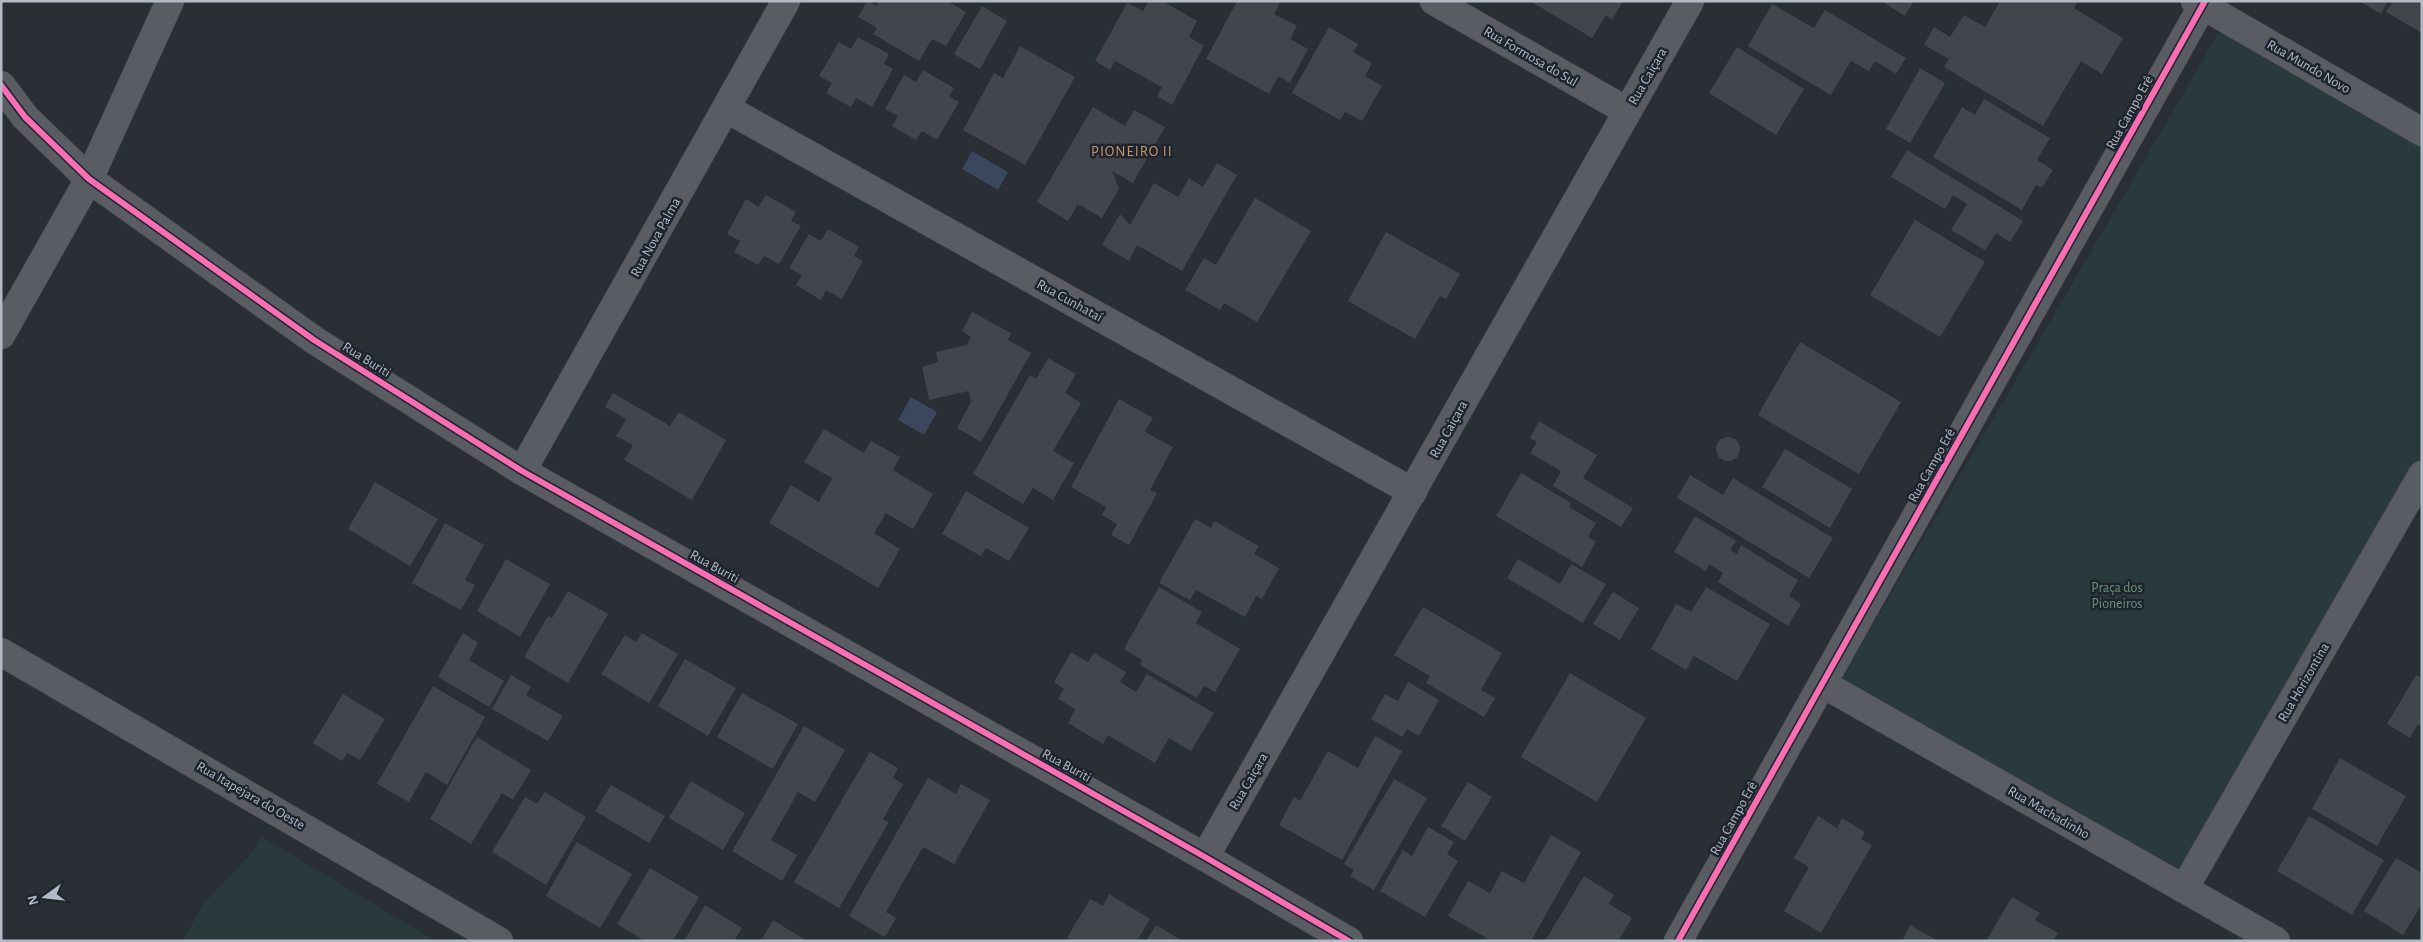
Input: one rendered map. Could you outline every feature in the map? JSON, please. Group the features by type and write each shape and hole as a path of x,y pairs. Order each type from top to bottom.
{"street":[{"path":"1,335 89,179 170,1"},
{"name":"Rua Nova Palma","path":"522,471 786,1"},
{"name":"Rua Formosa do Sul","path":"1434,1 1627,111"},
{"name":"Rua Caiçara","path":"1205,857 1690,1"},
{"name":"Rua Mundo Novo","path":"2201,3 2422,132"},
{"name":"Rua Campo Erê","path":"1678,941 2201,3"},
{"name":"Rua Buriti","path":"1,85 25,117 89,179 314,340 522,471 1205,857 1349,941"},
{"name":"Rua Cunhataí","path":"727,109 1413,492"},
{"name":"Rua Horizontina","path":"2184,889 2422,475"},
{"name":"Rua Itapejara do Oeste","path":"1,652 499,941"},
{"name":"Rua Machadinho","path":"1823,684 2276,941"}],"green space":[{"name":"Praça dos Pioneiros","path":"2222,27 2422,142 2422,457 2181,875 1840,681"},
{"path":"261,836 436,941 182,941 204,903 255,849"}],"water":[{"path":"972,151 1008,172 998,190 962,169"},
{"path":"911,397 937,412 924,435 898,420"}],"building":[{"path":"867,1 877,6 879,1 947,1 966,12 946,46 932,39 919,61 873,34 877,28 858,17"},
{"path":"1149,1 1163,1 1197,21 1189,37 1204,46 1172,105 1157,96 1162,87 1115,61 1110,70 1095,61 1127,3 1143,11"},
{"path":"1237,1 1281,1 1274,14 1297,26 1290,39 1308,49 1290,83 1278,76 1269,94 1206,59"},
{"path":"1530,1 1623,1 1612,20 1606,15 1592,38"},
{"path":"1881,1 1914,1 1905,16"},
{"path":"2000,1 2078,1 2074,8 2123,38 2102,74 2081,61 2043,126 1944,67 1949,59 1924,45 1934,27 1950,37 1964,15 1985,27"},
{"path":"2359,1 2388,1 2381,14"},
{"path":"2393,1 2422,1 2422,33 2386,12"},
{"path":"1772,4 1814,28 1825,10 1906,58 1896,74 1875,61 1869,71 1851,61 1831,95 1748,46"},
{"path":"982,6 1007,21 980,69 954,54"},
{"path":"1329,27 1358,44 1353,52 1372,63 1365,76 1382,86 1362,121 1345,112 1340,120 1292,93"},
{"path":"858,37 889,54 884,64 893,69 872,107 856,98 851,107 826,93 832,83 819,76 839,42 851,49"},
{"path":"1020,46 1075,77 1025,165 963,130 994,73 1003,78"},
{"path":"1737,47 1804,89 1776,135 1709,93"},
{"path":"1920,68 1945,83 1910,143 1886,129"},
{"path":"923,70 954,88 949,96 959,102 937,140 922,131 916,140 892,126 898,116 885,109 904,75 916,82"},
{"path":"1984,99 2050,138 2037,160 2053,170 2042,188 2036,185 2022,210 1933,157 1962,107 1975,115"},
{"path":"1093,107 1125,126 1134,110 1165,127 1133,183 1112,171 1119,189 1102,218 1078,204 1068,221 1037,202"},
{"path":"1907,150 2023,221 2010,242 1996,233 1985,250 1951,230 1967,204 1953,195 1945,209 1891,177"},
{"path":"1217,163 1237,175 1182,271 1137,245 1129,261 1102,245 1120,214 1130,225 1154,183 1178,197 1189,178 1203,187"},
{"path":"766,195 796,212 791,221 801,226 779,264 764,256 758,265 734,252 740,241 727,234 746,199 758,207"},
{"path":"1255,198 1311,231 1257,322 1224,303 1220,310 1185,290 1204,258 1216,265"},
{"path":"1915,220 1985,262 1940,337 1870,295"},
{"path":"828,229 859,247 854,256 863,261 842,299 826,290 821,300 796,285 802,275 789,268 809,234 821,241"},
{"path":"1386,232 1460,274 1446,299 1440,296 1415,339 1348,301"},
{"path":"972,312 1011,333 1008,340 1031,353 981,442 957,428 971,402 969,391 929,400 922,367 938,362 936,352 967,345 971,337 962,331"},
{"path":"1800,342 1901,402 1859,474 1758,415"},
{"path":"1048,358 1076,374 1065,393 1081,403 1053,451 1074,463 1053,500 1033,488 1023,504 973,474 1030,375 1036,379"},
{"path":"613,393 670,426 679,412 726,440 692,500 624,460 633,445 616,436 626,419 605,407"},
{"path":"1119,399 1153,418 1145,432 1173,447 1150,490 1157,493 1129,545 1111,535 1117,524 1102,515 1106,507 1071,487"},
{"path":"1539,421 1597,455 1583,478 1633,508 1621,527 1553,486 1561,471 1530,453 1537,442 1530,438"},
{"path":"824,429 864,453 871,441 900,457 893,470 933,494 913,529 886,513 874,533 900,549 878,588 769,523 791,485 819,502 832,478 804,462"},
{"path":"1728,437 1737,440 1740,449 1737,458 1728,461 1719,458 1716,449 1719,440"},
{"path":"1785,449 1852,489 1830,528 1762,487"},
{"path":"1521,473 1571,503 1569,507 1596,523 1588,537 1596,542 1582,567 1496,516"},
{"path":"1690,475 1723,495 1733,478 1833,538 1809,578 1677,498"},
{"path":"375,482 438,519 410,566 348,529"},
{"path":"966,491 1029,528 1009,561 986,548 981,556 942,534"},
{"path":"1695,516 1736,541 1730,550 1737,554 1741,545 1798,580 1789,596 1801,604 1788,626 1718,582 1723,573 1709,564 1706,571 1674,552"},
{"path":"1195,519 1211,528 1214,521 1259,546 1254,554 1279,568 1262,599 1256,596 1245,617 1196,590 1190,600 1159,583"},
{"path":"445,523 484,545 465,580 475,585 461,610 412,583"},
{"path":"506,559 550,584 520,637 477,611"},
{"path":"1518,559 1560,584 1571,564 1606,584 1583,623 1507,578"},
{"path":"1159,587 1202,612 1196,623 1240,649 1215,692 1204,686 1197,698 1140,665 1142,660 1124,649"},
{"path":"1706,587 1770,624 1737,681 1694,656 1686,670 1651,649 1676,604 1691,612"},
{"path":"568,591 608,614 568,683 524,657 548,616 552,618"},
{"path":"1613,592 1639,608 1620,640 1593,624"},
{"path":"1423,607 1502,653 1481,690 1495,698 1484,717 1426,683 1430,676 1394,655"},
{"path":"463,633 478,643 469,660 504,681 489,707 438,677"},
{"path":"642,633 678,654 649,703 601,674 625,635 636,642"},
{"path":"1071,652 1088,662 1094,653 1126,672 1120,682 1136,692 1147,674 1214,713 1191,751 1169,738 1155,763 1108,735 1103,744 1068,723 1075,709 1058,699 1064,689 1054,682"},
{"path":"685,659 736,688 708,736 658,706"},
{"path":"1570,673 1646,718 1597,802 1521,757"},
{"path":"511,675 531,687 526,695 563,716 548,741 492,709"},
{"path":"2416,675 2422,678 2422,726 2418,724 2410,738 2387,724"},
{"path":"1408,682 1439,700 1419,736 1407,729 1402,737 1371,719 1385,694 1398,701"},
{"path":"433,686 485,717 447,785 426,772 409,802 377,784"},
{"path":"742,693 798,724 773,769 717,737"},
{"path":"343,694 385,719 360,760 347,753 342,761 313,743"},
{"path":"804,726 845,750 815,802 798,792 771,840 797,855 782,881 732,851"},
{"path":"1375,736 1402,751 1342,860 1279,825 1294,797 1300,801 1328,751 1358,768"},
{"path":"477,737 531,770 513,800 502,793 471,844 430,819"},
{"path":"870,752 898,768 893,778 903,784 883,819 889,822 839,908 794,882"},
{"path":"2340,758 2406,796 2377,846 2312,809"},
{"path":"928,778 956,794 961,784 990,800 954,864 923,847 886,912 896,918 885,937 849,916"},
{"path":"1394,779 1427,798 1374,890 1350,876 1354,870 1344,864"},
{"path":"691,781 745,813 723,850 669,818"},
{"path":"1468,782 1492,797 1465,841 1441,826"},
{"path":"611,785 665,816 649,843 595,811"},
{"path":"545,792 586,817 546,885 492,852 525,797 537,804"},
{"path":"1818,816 1837,828 1842,818 1865,832 1861,839 1872,845 1821,933 1784,911 1809,867 1794,858"},
{"path":"2309,816 2384,860 2352,915 2277,871"},
{"path":"1428,827 1454,842 1447,854 1458,861 1425,917 1380,891 1403,850 1412,856"},
{"path":"1551,835 1581,852 1531,941 1485,941 1487,938 1448,916 1468,881 1490,893 1502,871 1524,883"},
{"path":"577,842 632,874 600,928 546,896"},
{"path":"2396,858 2422,873 2422,904 2403,935 2364,911"},
{"path":"650,868 699,897 673,941 645,941 617,924"},
{"path":"1584,876 1614,895 1609,904 1632,918 1618,941 1545,941"},
{"path":"1109,894 1150,919 1137,941 1072,941 1067,938 1090,899 1103,906"},
{"path":"2012,897 2040,913 2035,920 2058,933 2053,941 1986,941"},
{"path":"705,905 742,928 734,941 684,941"},
{"path":"773,920 807,941 761,941"},
{"path":"1156,925 1183,941 1146,941"},
{"path":"1910,925 1938,941 1902,941"}],"cycle path":[{"path":"1678,941 2205,1"},
{"path":"1,85 25,117 89,179 314,340 522,471 1205,857 1349,941"}],"district":[{"name":"PIONEIRO II","path":"1132,151"}]}
